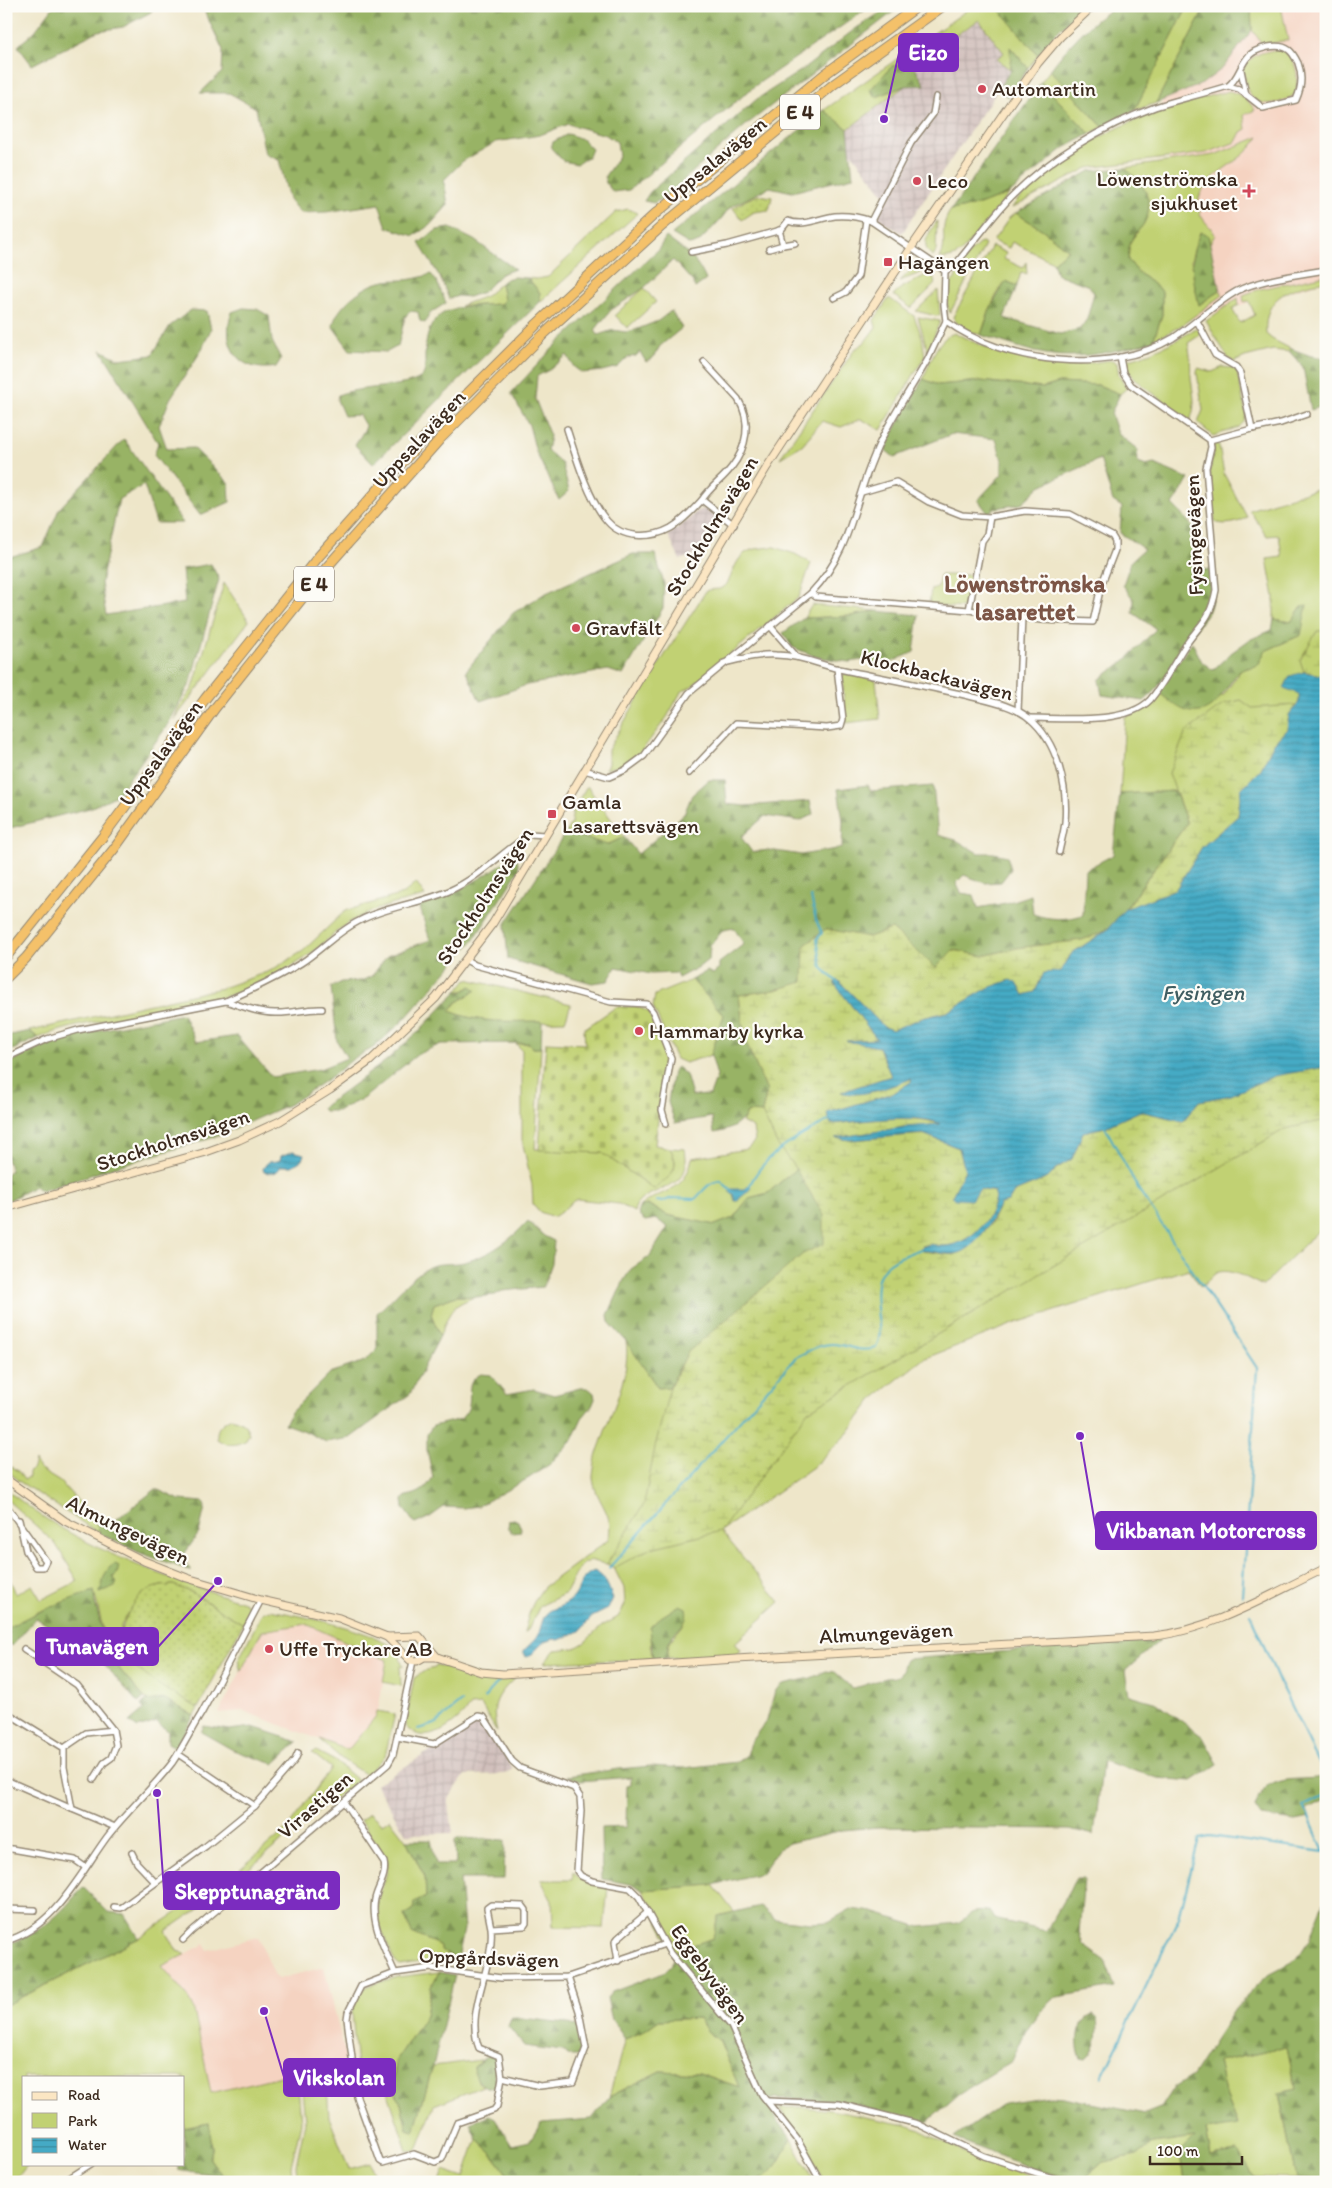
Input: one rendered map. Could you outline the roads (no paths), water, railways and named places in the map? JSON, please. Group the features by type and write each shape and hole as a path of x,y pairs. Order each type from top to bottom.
{"highway":[{"name":"Uppsalavägen","path":"6,957 104,835 204,699 318,556 432,429 537,324 655,214 825,74 918,6"},
{"name":"Uppsalavägen","path":"6,978 26,958 114,849 215,708 327,567 440,439 544,334 662,226 834,84 943,6"}],"street":[{"name":"Stockholmsvägen","path":"6,1208 203,1153 280,1122 330,1090 388,1045 436,998 493,923 734,525 767,467 911,248 1038,63 1060,37 1093,6"},
{"path":"945,271 954,266 1010,199 1063,155 1120,122 1177,100 1228,86 1236,81 1247,57 1256,50 1278,47 1289,50 1296,58 1301,70 1302,88 1296,100 1263,108 1246,94 1228,86"},
{"path":"1241,69 1246,94"},
{"path":"834,298 846,292 858,276 868,220 911,144 933,114 936,98"},
{"path":"691,252 727,245 779,230 788,221 802,224 834,216 858,217 868,220 945,271"},
{"path":"779,230 783,245"},
{"path":"769,249 795,243"},
{"path":"946,321 959,331 980,341 1052,360 1072,362 1120,356 1143,352 1172,338 1238,291 1274,280 1326,270"},
{"path":"584,770 609,777 625,770 644,756 682,700 723,663 810,593 824,579 844,545 873,457 946,321 944,305 945,271"},
{"path":"1197,320 1215,354 1236,367 1240,372 1252,429"},
{"path":"1120,356 1123,373 1131,385 1210,440 1281,423 1307,414"},
{"path":"567,429 597,505 607,522 619,530 632,535 643,536 662,532 682,520 702,500 707,491 732,468 744,446 748,424 742,406 738,399 704,362"},
{"name":"Fysingevägen","path":"1029,718 1083,719 1122,716 1136,710 1149,701 1187,642 1206,619 1213,606 1216,590 1216,562 1206,468 1211,447 1210,440"},
{"path":"810,593 816,597 969,610 1041,620 1093,622 1099,593 1115,550 1116,541 1112,536 1070,514 1040,513 1025,510 990,517 962,515 929,502 896,482 862,492"},
{"path":"702,500 734,525"},
{"path":"969,610 982,541 987,534 990,517"},
{"path":"1018,711 1022,617"},
{"path":"770,626 797,657"},
{"name":"Klockbackavägen","path":"723,663 754,656 776,654 797,657 837,668 998,703 1018,711 1029,718 1051,746 1061,775 1065,822 1060,852"},
{"path":"689,773 736,723 827,728 841,726 843,719 837,668"},
{"path":"6,1058 47,1039 78,1030 226,1000 274,978 300,963 345,928 360,920 450,890 481,872 530,834 545,836"},
{"path":"466,960 474,966 611,1002 647,1004 653,1012 671,1058 662,1110 666,1124"},
{"path":"226,1000 246,1008 275,1013 310,1008 322,1009"},
{"name":"Almungevägen","path":"6,1479 65,1521 144,1561 187,1578 261,1600 339,1618 386,1637 402,1651 404,1657 413,1661 424,1657 437,1657 481,1672 502,1674 530,1674 746,1658 1160,1636 1191,1630 1211,1622 1326,1568"},
{"path":"6,1505 19,1520 46,1561 43,1567 36,1566 26,1551 19,1520"},
{"path":"6,1930 7,1940 28,1932 51,1914 64,1899 115,1827 151,1788 178,1754 226,1669 261,1600"},
{"name":"Almungevägen","path":"386,1637 408,1638 419,1636 437,1657"},
{"path":"402,1651 403,1644 408,1638"},
{"path":"424,1657 427,1645"},
{"path":"24,1649 77,1685 113,1730 116,1745 111,1758 104,1763 94,1779"},
{"name":"Virastigen","path":"183,1940 192,1930 388,1764 393,1755 413,1661"},
{"path":"6,1712 64,1748"},
{"name":"Eggebyvägen","path":"397,1737 434,1744 478,1716 484,1717 512,1760 520,1768 574,1788 580,1797 581,1811 577,1871 581,1876 592,1881 630,1888 639,1897 665,1944 701,1992 731,2026 762,2095 798,2140 821,2182"},
{"path":"64,1748 86,1733 113,1730"},
{"path":"64,1748 64,1766 72,1809"},
{"path":"114,1908 121,1908 206,1846 255,1806 296,1760 298,1753"},
{"path":"178,1754 255,1806"},
{"path":"6,1780 115,1827"},
{"name":"Oppgårdsvägen","path":"344,1802 384,1862 386,1869 375,1899 374,1911 379,1933 395,1973 431,1968 510,1979 568,1977 665,1944"},
{"path":"6,1848 75,1860 85,1867"},
{"path":"132,1853 137,1863 155,1882"},
{"path":"395,1973 361,1986 348,2012 347,2019 357,2097 380,2161 383,2163 414,2154 435,2162 442,2159 457,2123 494,2110 497,2106 502,2077 499,2056 479,2048 476,2041 475,2018 486,1975 492,1936 487,1908 491,1905 523,1906 526,1910 526,1923 524,1926 491,1928"},
{"path":"6,1908 35,1910"},
{"path":"618,1961 615,1942 648,1912"},
{"path":"502,2077 540,2086 574,2082 586,2048 579,2011 568,1977"},
{"path":"768,2101 839,2104 918,2124 984,2156 1065,2182"},
{"path":"63,2182 88,2166"}],"water":[{"name":"Fysingen","path":"1304,672 1321,675 1326,673 1326,1067 1274,1076 1231,1095 1199,1101 1183,1121 1140,1111 1105,1127 1083,1132 1072,1159 1057,1168 1048,1178 1014,1192 1008,1202 1000,1204 981,1235 968,1248 961,1253 953,1254 922,1251 921,1247 931,1244 944,1246 954,1244 972,1235 980,1228 991,1211 995,1192 980,1189 971,1200 955,1199 952,1196 965,1170 959,1148 923,1134 850,1140 835,1138 905,1127 940,1124 930,1120 903,1118 831,1124 827,1113 894,1093 912,1081 911,1079 867,1093 849,1094 841,1092 891,1076 879,1047 846,1041 877,1039 834,983 838,980 884,1027 892,1030 922,1018 947,1012 988,988 1010,980 1017,983 1024,995 1035,992 1044,973 1061,971 1072,953 1106,931 1125,909 1176,889 1202,847 1238,816 1241,789 1261,769 1274,743 1287,729 1289,715 1299,702 1299,694 1284,688 1290,676"},
{"path":"293,1151 304,1154 302,1160 292,1166 281,1166 274,1173 264,1172 263,1169 267,1163 280,1160 281,1156"},
{"path":"748,1186 751,1187 750,1189 738,1201 735,1201 733,1194 729,1192 731,1189 745,1189"},
{"path":"594,1571 604,1579 613,1598 608,1609 592,1617 580,1631 559,1640 554,1639 544,1642 530,1656 526,1657 523,1651 538,1636 546,1614 573,1598 585,1577"}],"waterway":[{"path":"811,897 816,920 822,933 817,939 822,968 836,981"},
{"path":"749,1187 755,1175 773,1156 794,1140 829,1120"},
{"path":"1105,1127 1139,1190 1257,1368 1242,1596"},
{"path":"657,1201 662,1202 672,1198 695,1199 709,1185 717,1181 721,1181 732,1191"},
{"path":"609,1568 796,1357 814,1348 828,1344 865,1350 876,1348 880,1333 876,1290 881,1272 895,1260 921,1249"},
{"path":"1250,1614 1283,1690 1326,1777"},
{"path":"484,1698 501,1679"},
{"path":"418,1729 435,1724 461,1702"},
{"path":"1102,2077 1179,1918 1199,1838 1210,1836 1324,1852 1304,1806 1326,1795"}],"place":[{"name":"Automartin","path":"982,89"},
{"name":"Eizo","path":"884,119"},
{"name":"Leco","path":"917,181"},
{"name":"Löwenströmska sjukhuset","path":"1249,191"},
{"name":"Hagängen","path":"888,262"},
{"name":"Gravfält","path":"576,628"},
{"name":"Gamla Lasarettsvägen","path":"552,814"},
{"name":"Hammarby kyrka","path":"639,1031"},
{"name":"Vikbanan Motorcross","path":"1080,1436"},
{"name":"Tunavägen","path":"218,1581"},
{"name":"Uffe Tryckare AB","path":"269,1649"},
{"name":"Skepptunagränd","path":"157,1793"},
{"name":"Vikskolan","path":"264,2011"}],"district":[{"name":"Löwenströmska lasarettet","path":"1025,598"}]}
